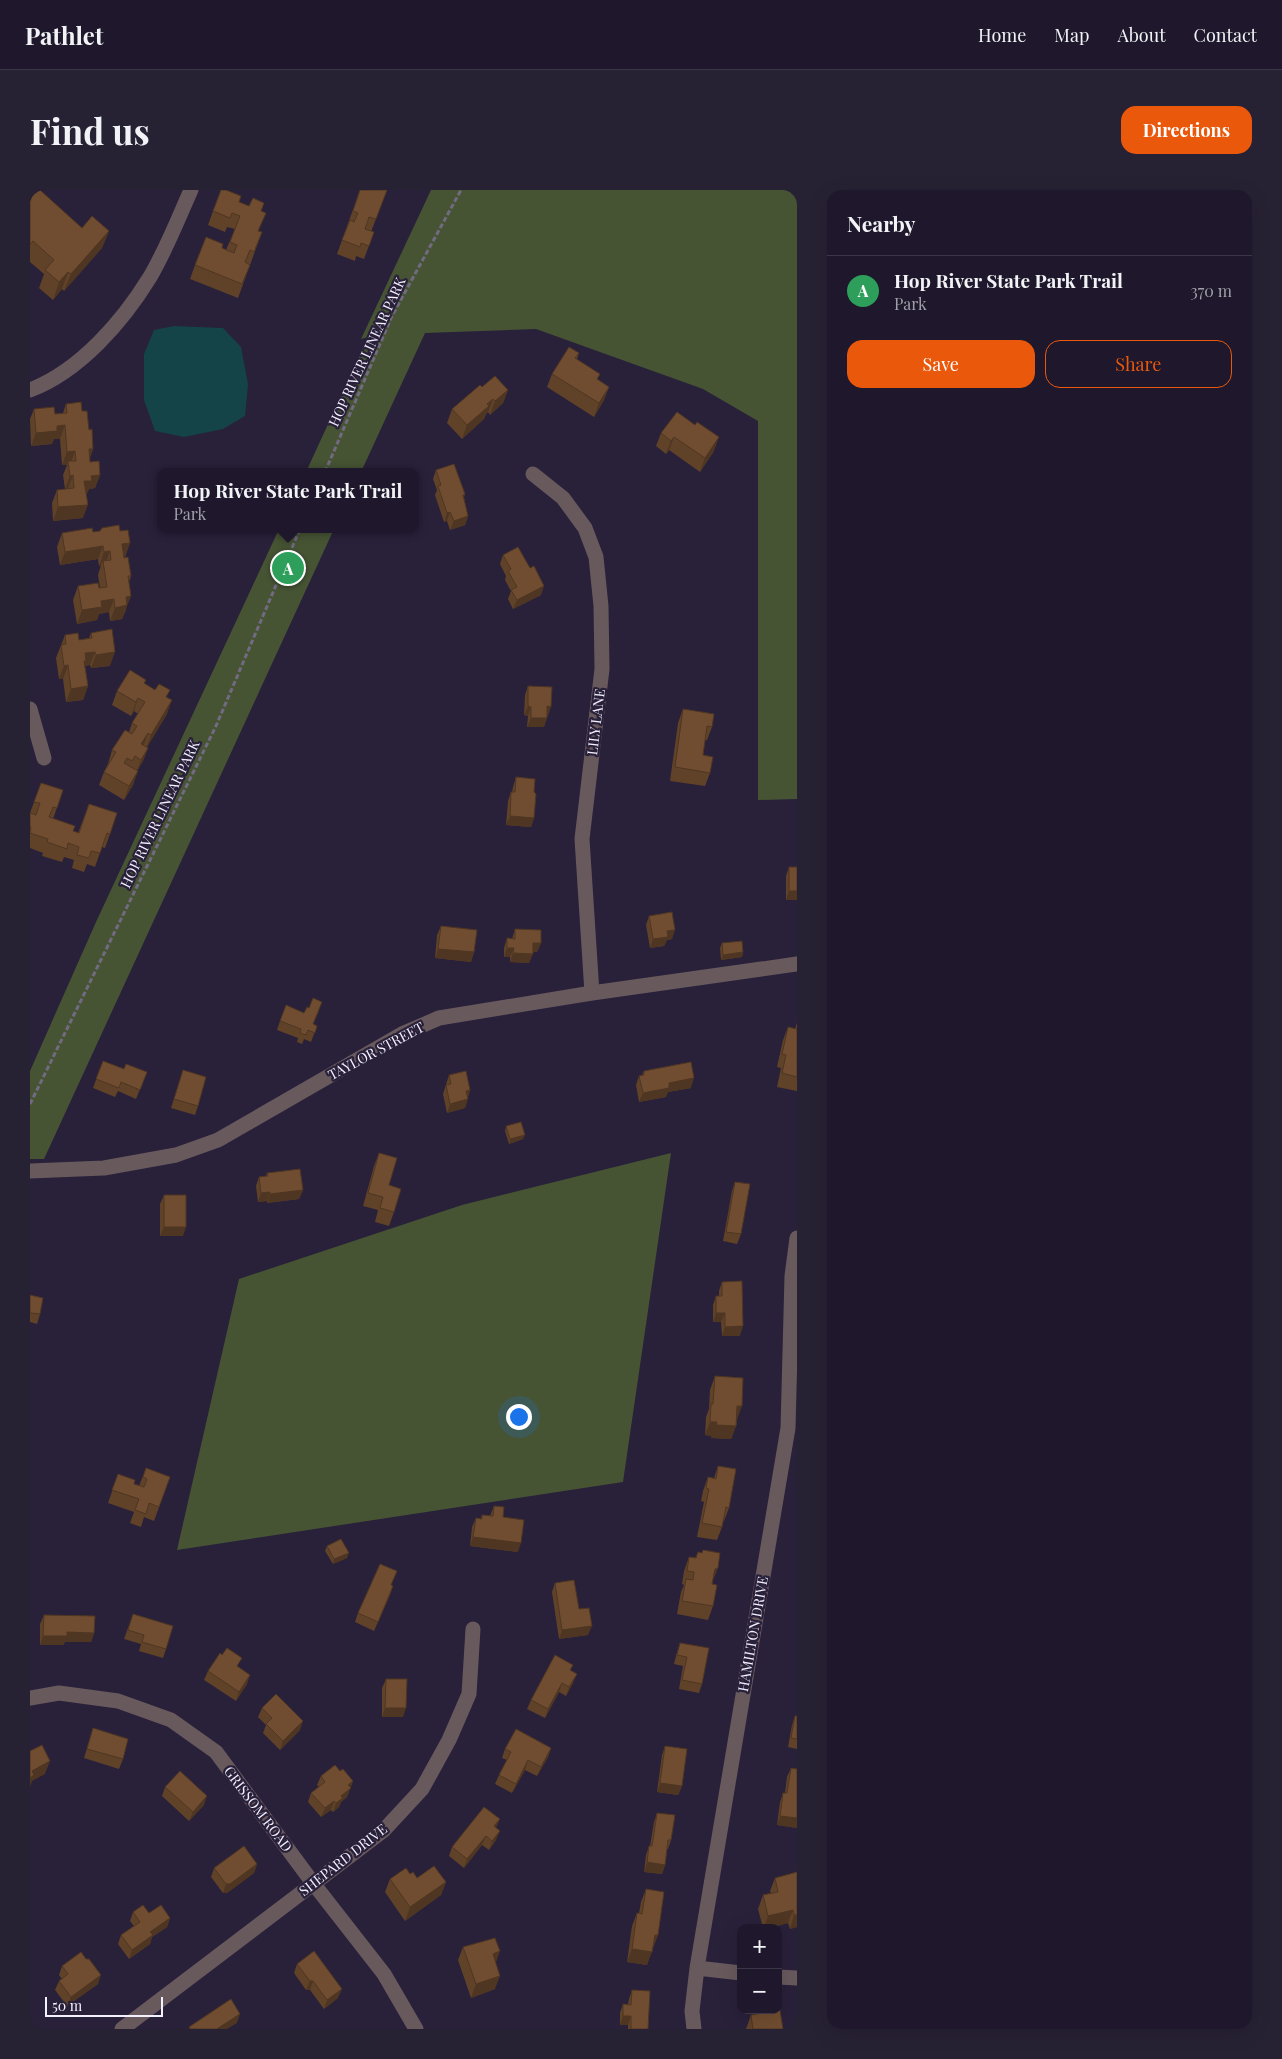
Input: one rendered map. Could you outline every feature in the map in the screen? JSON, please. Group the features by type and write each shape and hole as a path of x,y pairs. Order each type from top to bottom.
{"street":[{"path":"30,390 40,386 81,360 117,324 150,276 191,190"},
{"name":"LILY LANE","path":"533,474 563,498 585,528 596,557 601,606 602,669 582,839 592,993"},
{"path":"30,709 44,758"},
{"name":"TAYLOR STREET","path":"30,1171 104,1168 176,1155 218,1140 402,1034 439,1018 592,993 797,964"},
{"name":"HAMILTON DRIVE","path":"694,2029 692,2011 697,1968 788,1428 792,1276 797,1238"},
{"name":"SHEPARD DRIVE","path":"125,2028 384,1830 422,1789 449,1740 468,1694 473,1629"},
{"name":"GRISSOM ROAD","path":"30,1698 59,1693 118,1701 171,1720 216,1752 313,1883 384,1974 416,2029"},
{"path":"697,1968 737,1973"},
{"path":"782,1977 797,1978"}],"path":[{"name":"HOP RIVER LINEAR PARK","path":"327,468 392,316 460,190"},
{"name":"HOP RIVER LINEAR PARK","path":"30,1104 216,726 298,533"}],"shaded area":[{"path":"431,190 797,190 797,799 758,800 758,421 703,389 536,329 425,333 363,468 308,468 368,337 361,339"},
{"path":"174,326 223,328 241,347 248,384 245,416 223,429 184,437 155,431 144,400 144,354 154,330"},
{"path":"277,533 332,533 44,1159 30,1159 30,1071 96,922"},
{"path":"671,1153 623,1482 177,1550 239,1279 462,1205"}],"building":[{"path":"30,190 40,190 82,228 92,216 109,231 71,274 68,272 59,282 45,270 54,260 33,241 30,245"},
{"path":"221,190 241,196 239,202 249,206 253,198 264,203 261,211 266,213 258,231 262,232 254,252 250,250 245,262 250,265 242,284 195,265 206,237 223,244 222,248 234,253 237,245 230,242 240,216 232,213 230,218 213,211"},
{"path":"360,190 387,190 376,219 369,217 365,229 374,232 369,246 361,243 360,247 342,240 350,220 354,222 358,213 353,211"},
{"path":"569,347 579,353 575,358 600,374 597,379 609,387 599,403 552,374"},
{"path":"495,376 508,390 495,401 493,399 487,404 489,406 467,425 452,409 480,385 482,387"},
{"path":"81,402 82,411 87,411 89,430 92,429 93,449 89,449 90,462 99,461 100,475 91,476 92,481 84,481 88,505 58,507 57,490 74,488 73,475 70,476 68,461 76,461 75,451 67,452 65,425 57,426 57,431 36,433 34,409 54,407 55,414 67,413 66,404"},
{"path":"677,412 695,425 697,422 719,437 705,458 674,437 671,441 661,433"},
{"path":"454,464 465,494 463,495 468,516 454,521 450,512 447,513 438,486 441,485 436,470"},
{"path":"119,525 120,531 128,530 130,543 122,544 124,558 128,557 131,576 128,576 131,596 126,597 127,605 115,608 114,599 101,601 102,607 82,610 78,586 98,583 99,588 107,587 103,561 111,560 110,551 104,552 103,546 65,552 62,533 92,528 93,532 100,531 102,528"},
{"path":"518,547 530,568 534,566 544,586 517,600 511,590 517,587 508,571 511,569 503,555"},
{"path":"112,629 115,652 96,655 95,652 85,653 86,661 84,661 88,686 71,689 68,665 64,666 61,645 66,644 65,635 78,633 79,640 92,638 91,633"},
{"path":"130,670 146,680 144,683 155,690 159,684 170,690 166,697 172,700 151,735 148,733 141,744 148,748 141,760 135,756 132,761 127,758 124,763 138,771 129,786 104,772 116,752 112,750 125,730 132,734 137,726 132,723 145,702 138,698 136,702 117,691"},
{"path":"528,686 552,687 551,707 547,706 547,718 531,718 531,707 528,706"},
{"path":"683,709 714,714 712,727 707,726 703,755 713,757 710,773 675,767"},
{"path":"516,777 535,779 534,818 510,816 511,792 515,792"},
{"path":"41,783 63,790 57,808 53,807 49,817 75,826 73,831 79,833 89,804 117,813 110,834 107,833 100,853 91,851 89,858 77,855 79,847 68,843 67,849 47,842 48,839 30,833 30,813 36,815 40,803 34,802"},
{"path":"789,867 797,867 797,891 789,891"},
{"path":"672,912 675,930 667,931 668,937 653,939 649,916"},
{"path":"441,926 477,930 474,952 438,949"},
{"path":"515,929 541,930 541,943 533,943 533,954 513,953 514,948 507,948 507,938 515,939"},
{"path":"742,941 743,952 723,955 722,943"},
{"path":"313,998 322,1002 313,1024 317,1026 315,1033 308,1030 306,1035 300,1033 301,1029 280,1021 286,1005 304,1013 307,1007 309,1008"},
{"path":"788,1027 797,1029 797,1077 782,1073 786,1055 782,1054"},
{"path":"103,1061 124,1069 126,1064 147,1072 140,1090 121,1082 119,1088 96,1079"},
{"path":"691,1062 694,1078 669,1083 669,1088 643,1093 639,1076 644,1075 644,1071"},
{"path":"183,1070 206,1077 198,1106 174,1099"},
{"path":"466,1071 470,1090 466,1091 468,1099 450,1104 446,1085 451,1084 449,1075"},
{"path":"521,1122 525,1135 510,1139 506,1126"},
{"path":"379,1153 397,1158 389,1185 401,1189 394,1212 380,1208 383,1197 368,1193"},
{"path":"300,1169 303,1190 270,1194 270,1192 261,1193 259,1177 268,1176 267,1173"},
{"path":"735,1182 750,1184 741,1234 726,1232"},
{"path":"164,1195 186,1195 186,1227 164,1227"},
{"path":"742,1281 743,1326 725,1327 725,1313 716,1313 716,1296 722,1296 722,1282"},
{"path":"30,1295 43,1298 40,1314 30,1313"},
{"path":"715,1376 743,1378 742,1406 737,1406 736,1426 716,1425 717,1422 710,1422"},
{"path":"718,1466 736,1469 729,1508 726,1507 722,1527 702,1523 709,1489 706,1488 708,1477 716,1479"},
{"path":"146,1468 170,1477 159,1507 149,1503 146,1514 135,1510 139,1499 112,1490 118,1474 135,1480 134,1484 144,1487 147,1479 143,1477"},
{"path":"494,1506 504,1507 503,1517 524,1520 521,1543 473,1537 476,1518 482,1519 482,1515 493,1516"},
{"path":"341,1539 349,1553 334,1559 327,1546"},
{"path":"703,1550 720,1553 718,1568 715,1569 712,1584 717,1585 713,1606 682,1601 686,1579 693,1580 694,1572 687,1571 689,1557 696,1558 698,1552 702,1553"},
{"path":"380,1564 397,1571 378,1622 358,1613"},
{"path":"574,1580 579,1609 589,1608 592,1626 562,1630 555,1583"},
{"path":"133,1614 173,1626 166,1649 142,1642 144,1635 128,1630"},
{"path":"44,1615 95,1616 94,1633 67,1632 67,1636 43,1636"},
{"path":"680,1643 709,1648 702,1684 682,1680 687,1657 677,1655"},
{"path":"227,1648 242,1658 237,1666 250,1675 239,1692 208,1671 220,1653 222,1655"},
{"path":"555,1655 573,1665 570,1670 577,1674 569,1687 562,1683 548,1709 531,1700"},
{"path":"386,1679 407,1679 406,1708 385,1708"},
{"path":"276,1694 303,1721 283,1741 266,1724 272,1718 262,1708"},
{"path":"795,1716 797,1716 797,1739 791,1738"},
{"path":"93,1728 128,1739 123,1759 87,1749"},
{"path":"516,1729 551,1748 541,1767 528,1760 516,1784 499,1775 511,1752 505,1749"},
{"path":"42,1745 50,1761 32,1771 34,1775 30,1778 30,1751"},
{"path":"665,1746 687,1749 682,1786 660,1783"},
{"path":"335,1765 340,1771 343,1769 353,1781 348,1785 351,1788 341,1796 343,1798 336,1803 334,1801 325,1808 311,1793 325,1782 321,1776"},
{"path":"791,1768 797,1769 797,1818 780,1816 783,1793 787,1793"},
{"path":"180,1771 207,1796 193,1812 165,1787"},
{"path":"484,1807 500,1819 494,1826 500,1831 492,1841 486,1836 467,1859 452,1847"},
{"path":"657,1813 675,1815 671,1840 668,1840 665,1865 647,1862 649,1846 652,1846"},
{"path":"244,1846 257,1864 230,1884 226,1884 214,1868"},
{"path":"434,1866 446,1882 410,1907 390,1879 406,1868 410,1874 413,1872 417,1878"},
{"path":"797,1872 797,1915 794,1915 793,1910 768,1916 763,1895 778,1892 775,1878"},
{"path":"646,1889 664,1892 658,1935 655,1935 652,1952 632,1949 637,1913 642,1914"},
{"path":"143,1905 149,1913 161,1905 170,1918 150,1932 153,1935 132,1950 121,1935 140,1922 133,1912"},
{"path":"495,1938 500,1951 493,1954 500,1976 476,1984 463,1947"},
{"path":"314,1951 342,1989 327,2000 297,1964"},
{"path":"81,1952 101,1975 71,1997 59,1981 68,1974 62,1966"},
{"path":"632,1990 650,1991 648,2029 631,2029 631,2016 623,2016 623,2004 631,2005"},
{"path":"231,1999 240,2014 217,2029 190,2029 189,2027"},
{"path":"781,2014 783,2029 753,2029 751,2015"}],"place":[{"name":"Hop River State Park Trail","path":"288,568"}]}
